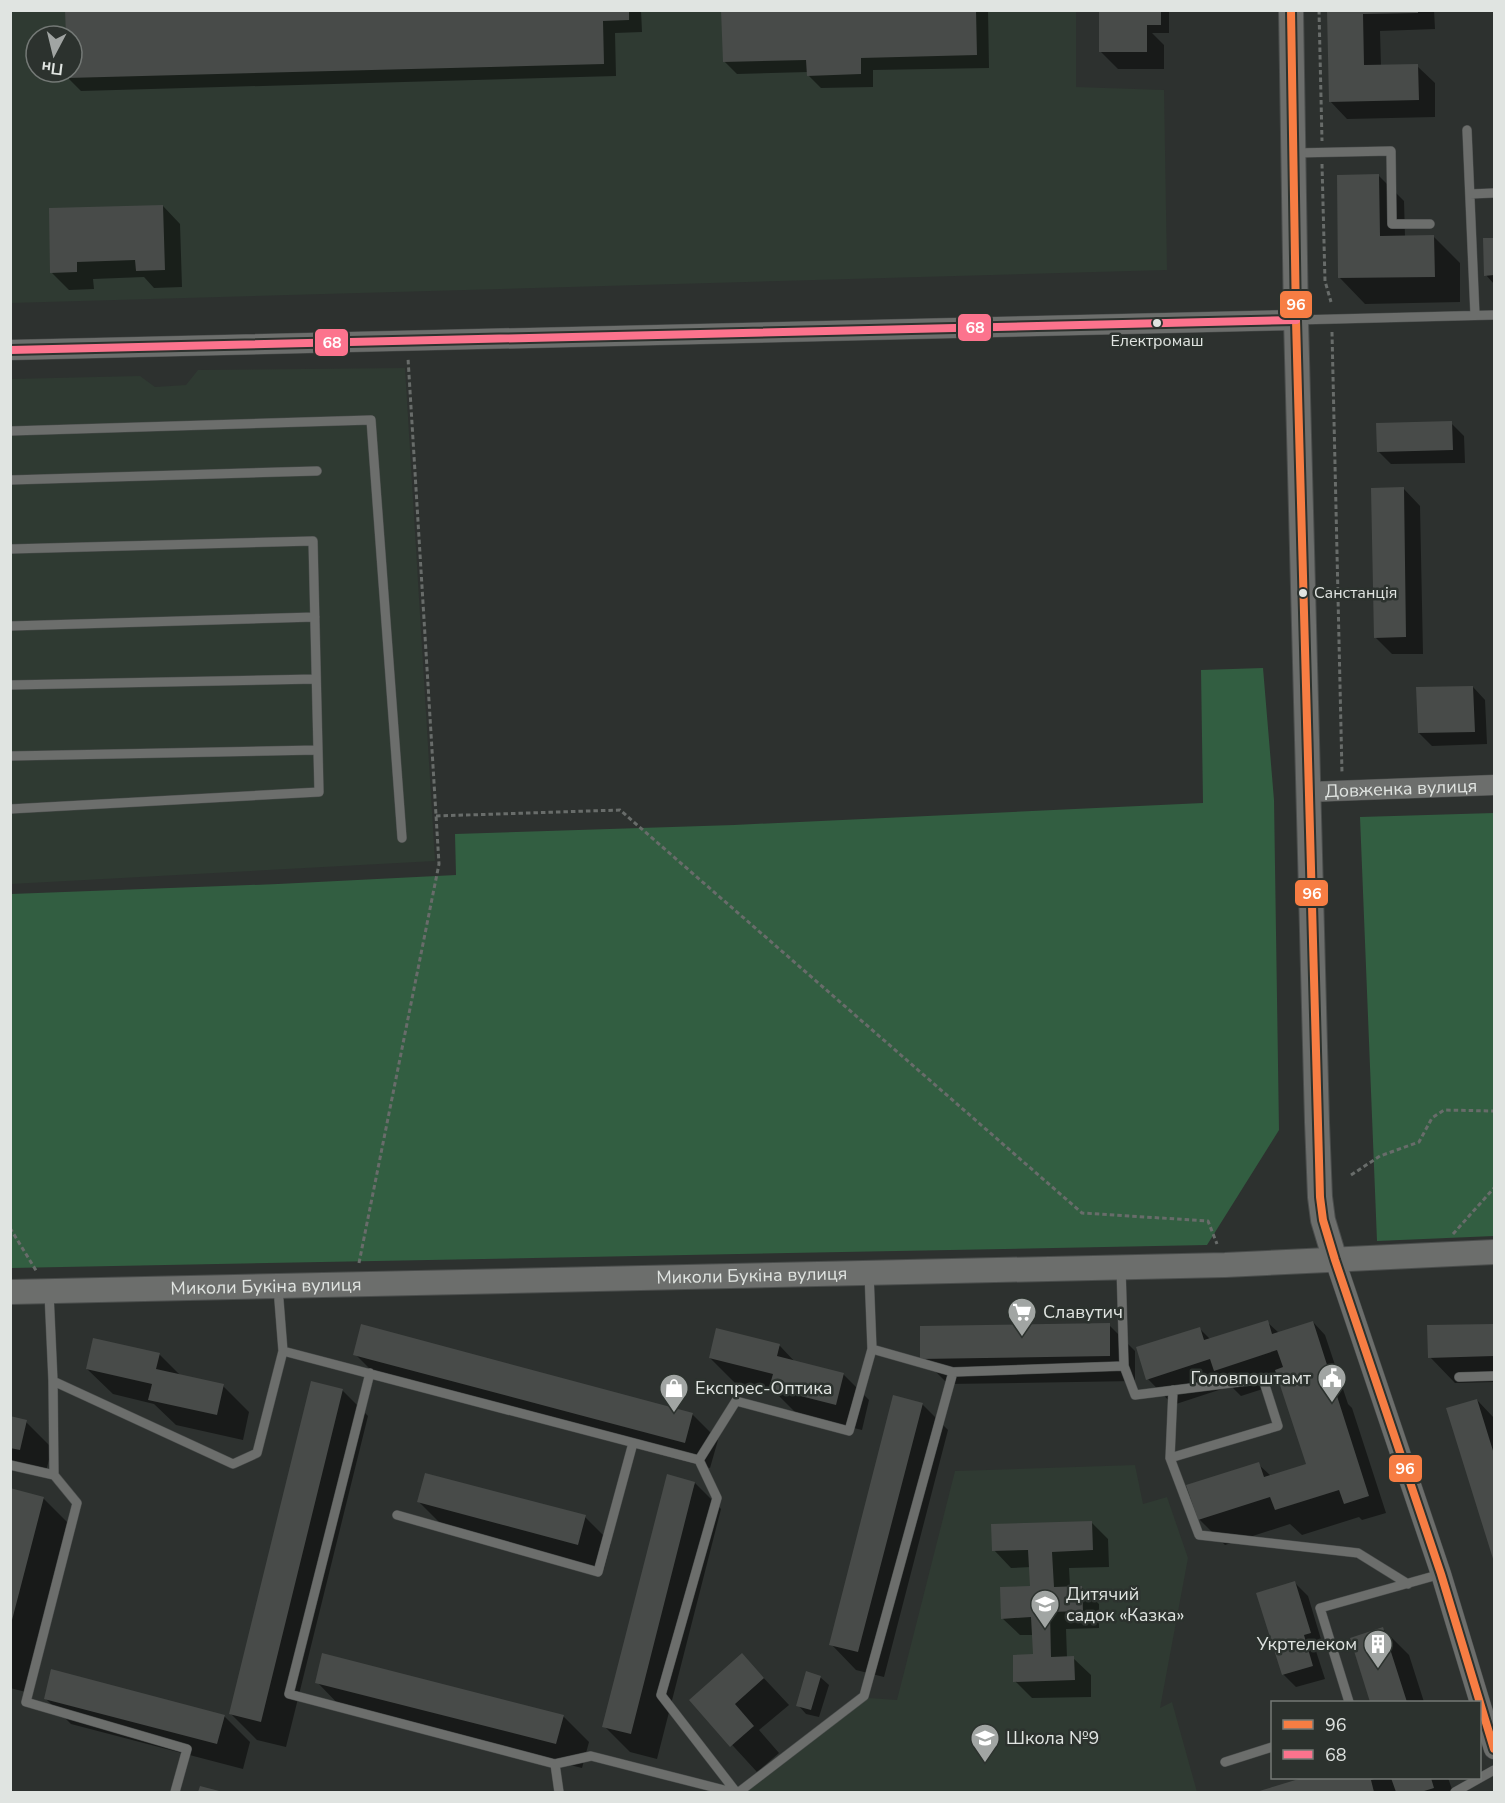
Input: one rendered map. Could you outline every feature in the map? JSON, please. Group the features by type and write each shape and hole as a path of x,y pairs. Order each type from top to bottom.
{"street":[{"path":"1291,10 1296,320 1320,1197 1323,1220 1335,1260 1441,1574 1479,1701"},
{"path":"10,350 1296,320"},
{"name":"Довженка вулиця","path":"1308,792 1494,785"},
{"name":"Миколи Букіна вулиця","path":"10,1292 1121,1268 1494,1252"},
{"path":"1481,1706 1494,1749"}],"lane":[{"path":"1467,130 1475,315"},
{"path":"1294,153 1391,151 1392,224 1430,224"},
{"path":"1470,194 1494,193"},
{"path":"1296,320 1494,315"},
{"path":"10,431 371,420 402,838"},
{"path":"10,480 317,471"},
{"path":"10,549 313,541 319,792 10,809"},
{"path":"10,626 315,617"},
{"path":"10,685 316,679"},
{"path":"10,756 318,750"},
{"path":"1121,1268 1124,1366 1135,1395 1263,1379 1278,1426 1170,1458"},
{"path":"699,1460 736,1401 849,1431 872,1349 869,1273"},
{"path":"53,1381 233,1464 257,1453 283,1351 278,1286"},
{"path":"49,1291 54,1475"},
{"path":"872,1349 953,1372 1124,1366"},
{"path":"283,1351 699,1460"},
{"path":"736,1792 864,1696 953,1372"},
{"path":"370,1373 289,1694 555,1764 591,1756 736,1792"},
{"path":"1459,1377 1494,1378"},
{"path":"1173,1390 1170,1458 1200,1535 1358,1553 1408,1584"},
{"path":"397,1515 598,1572 633,1443"},
{"path":"699,1460 717,1498 661,1695 736,1792"},
{"path":"10,1465 54,1475 77,1503 27,1702 186,1749 176,1792"},
{"path":"1349,1701 1320,1608 1441,1574"},
{"path":"1225,1762 1271,1747"},
{"path":"555,1764 560,1792"},
{"path":"1455,1792 1478,1779"}],"path":[{"path":"1319,10 1322,146"},
{"path":"1322,159 1325,281 1331,302"},
{"path":"1332,331 1342,774"},
{"path":"436,816 620,810 1082,1213 1208,1221 1225,1265"},
{"path":"1352,1175 1380,1156 1419,1142 1432,1118 1444,1110 1494,1111"},
{"path":"1452,1235 1494,1188"},
{"path":"10,1228 49,1291"}],"shaded area":[{"path":"10,11 1076,11 1076,87 1164,90 1167,270 11,303"},
{"path":"405,368 435,861 11,884 11,379 140,376 155,387 186,385 198,370"},
{"name":"Дитячий садок «Казка»","path":"1135,1465 1143,1504 1167,1497 1188,1558 1160,1708 1172,1702 1197,1792 745,1792 868,1698 897,1700 955,1471"}],"green space":[{"path":"1263,668 1274,800 1279,1130 1207,1245 11,1268 11,894 456,875 455,834 734,825 1203,803 1201,670"},
{"path":"1494,813 1494,1236 1377,1241 1360,817"}],"building":[{"path":"65,10 629,10 629,20 603,21 604,64 84,78 84,24 66,24"},
{"path":"721,10 976,10 977,55 861,58 861,74 807,76 806,60 723,62"},
{"path":"1099,10 1161,10 1161,25 1147,25 1147,52 1099,52"},
{"path":"1327,10 1418,10 1418,13 1363,14 1364,65 1418,64 1419,100 1329,102"},
{"path":"1379,174 1380,236 1434,235 1435,277 1338,278 1337,175"},
{"path":"163,205 165,270 136,271 135,260 77,262 77,272 50,273 49,208"},
{"path":"1483,238 1494,238 1494,275 1484,276"},
{"path":"1452,421 1453,450 1377,452 1376,423"},
{"path":"1404,487 1406,637 1374,638 1371,488"},
{"path":"1473,686 1475,732 1418,733 1416,687"},
{"path":"1268,1320 1272,1334 1313,1321 1369,1496 1344,1504 1339,1490 1275,1510 1270,1497 1198,1520 1186,1485 1259,1462 1264,1477 1306,1464 1275,1370 1283,1367 1277,1350 1214,1371 1210,1359 1146,1380 1136,1347 1200,1327 1204,1340"},
{"path":"1110,1323 1110,1356 920,1359 920,1326"},
{"path":"361,1324 693,1413 685,1443 353,1355"},
{"path":"1494,1324 1494,1356 1428,1358 1427,1325"},
{"path":"716,1328 780,1344 777,1356 844,1373 836,1405 769,1388 773,1374 709,1358"},
{"path":"93,1338 160,1353 156,1369 224,1384 217,1415 148,1400 152,1384 86,1369"},
{"path":"311,1381 343,1389 261,1722 229,1714"},
{"path":"893,1395 923,1403 858,1652 829,1645"},
{"path":"1477,1399 1494,1454 1494,1562 1446,1408"},
{"path":"10,1416 27,1420 20,1450 10,1448"},
{"path":"425,1473 586,1515 578,1545 417,1502"},
{"path":"667,1474 695,1482 631,1734 602,1727"},
{"path":"10,1488 44,1497 11,1624 10,1624"},
{"path":"1092,1521 1093,1550 1052,1552 1054,1587 1082,1586 1083,1611 1050,1612 1051,1657 1074,1656 1075,1680 1013,1682 1013,1655 1033,1654 1031,1617 1001,1619 1000,1587 1030,1586 1028,1550 992,1551 991,1524"},
{"path":"1295,1581 1311,1633 1304,1635 1313,1666 1282,1675 1256,1593"},
{"name":"Укртелеком","path":"1383,1627 1407,1701 1370,1701 1350,1638"},
{"path":"322,1653 564,1715 556,1744 315,1683"},
{"path":"742,1653 764,1678 735,1704 754,1726 730,1747 689,1700"},
{"path":"51,1669 225,1715 217,1744 44,1699"},
{"path":"806,1671 821,1676 811,1710 796,1706"},
{"path":"1299,1779 1374,1779 1371,1780 1374,1792 1256,1792"},
{"path":"1391,1779 1431,1779 1434,1788 1421,1792 1396,1792"},
{"path":"200,1786 223,1792 198,1792"}],"transit line":[{"name":"96","path":"1291,10 1296,320 1320,1197 1323,1220 1335,1260 1441,1574 1479,1701"},
{"name":"68","path":"10,350 1296,320"},
{"name":"96","path":"1481,1706 1494,1749"}],"place":[{"name":"Електромаш","path":"1157,323"},
{"name":"Санстанція","path":"1303,593"},
{"name":"Славутич","path":"1022,1338"},
{"name":"Головпоштамт","path":"1332,1404"},
{"name":"Експрес-Оптика","path":"674,1414"},
{"name":"Дитячий садок «Казка»","path":"1045,1630"},
{"name":"Укртелеком","path":"1378,1670"},
{"name":"Школа №9","path":"985,1764"}]}
